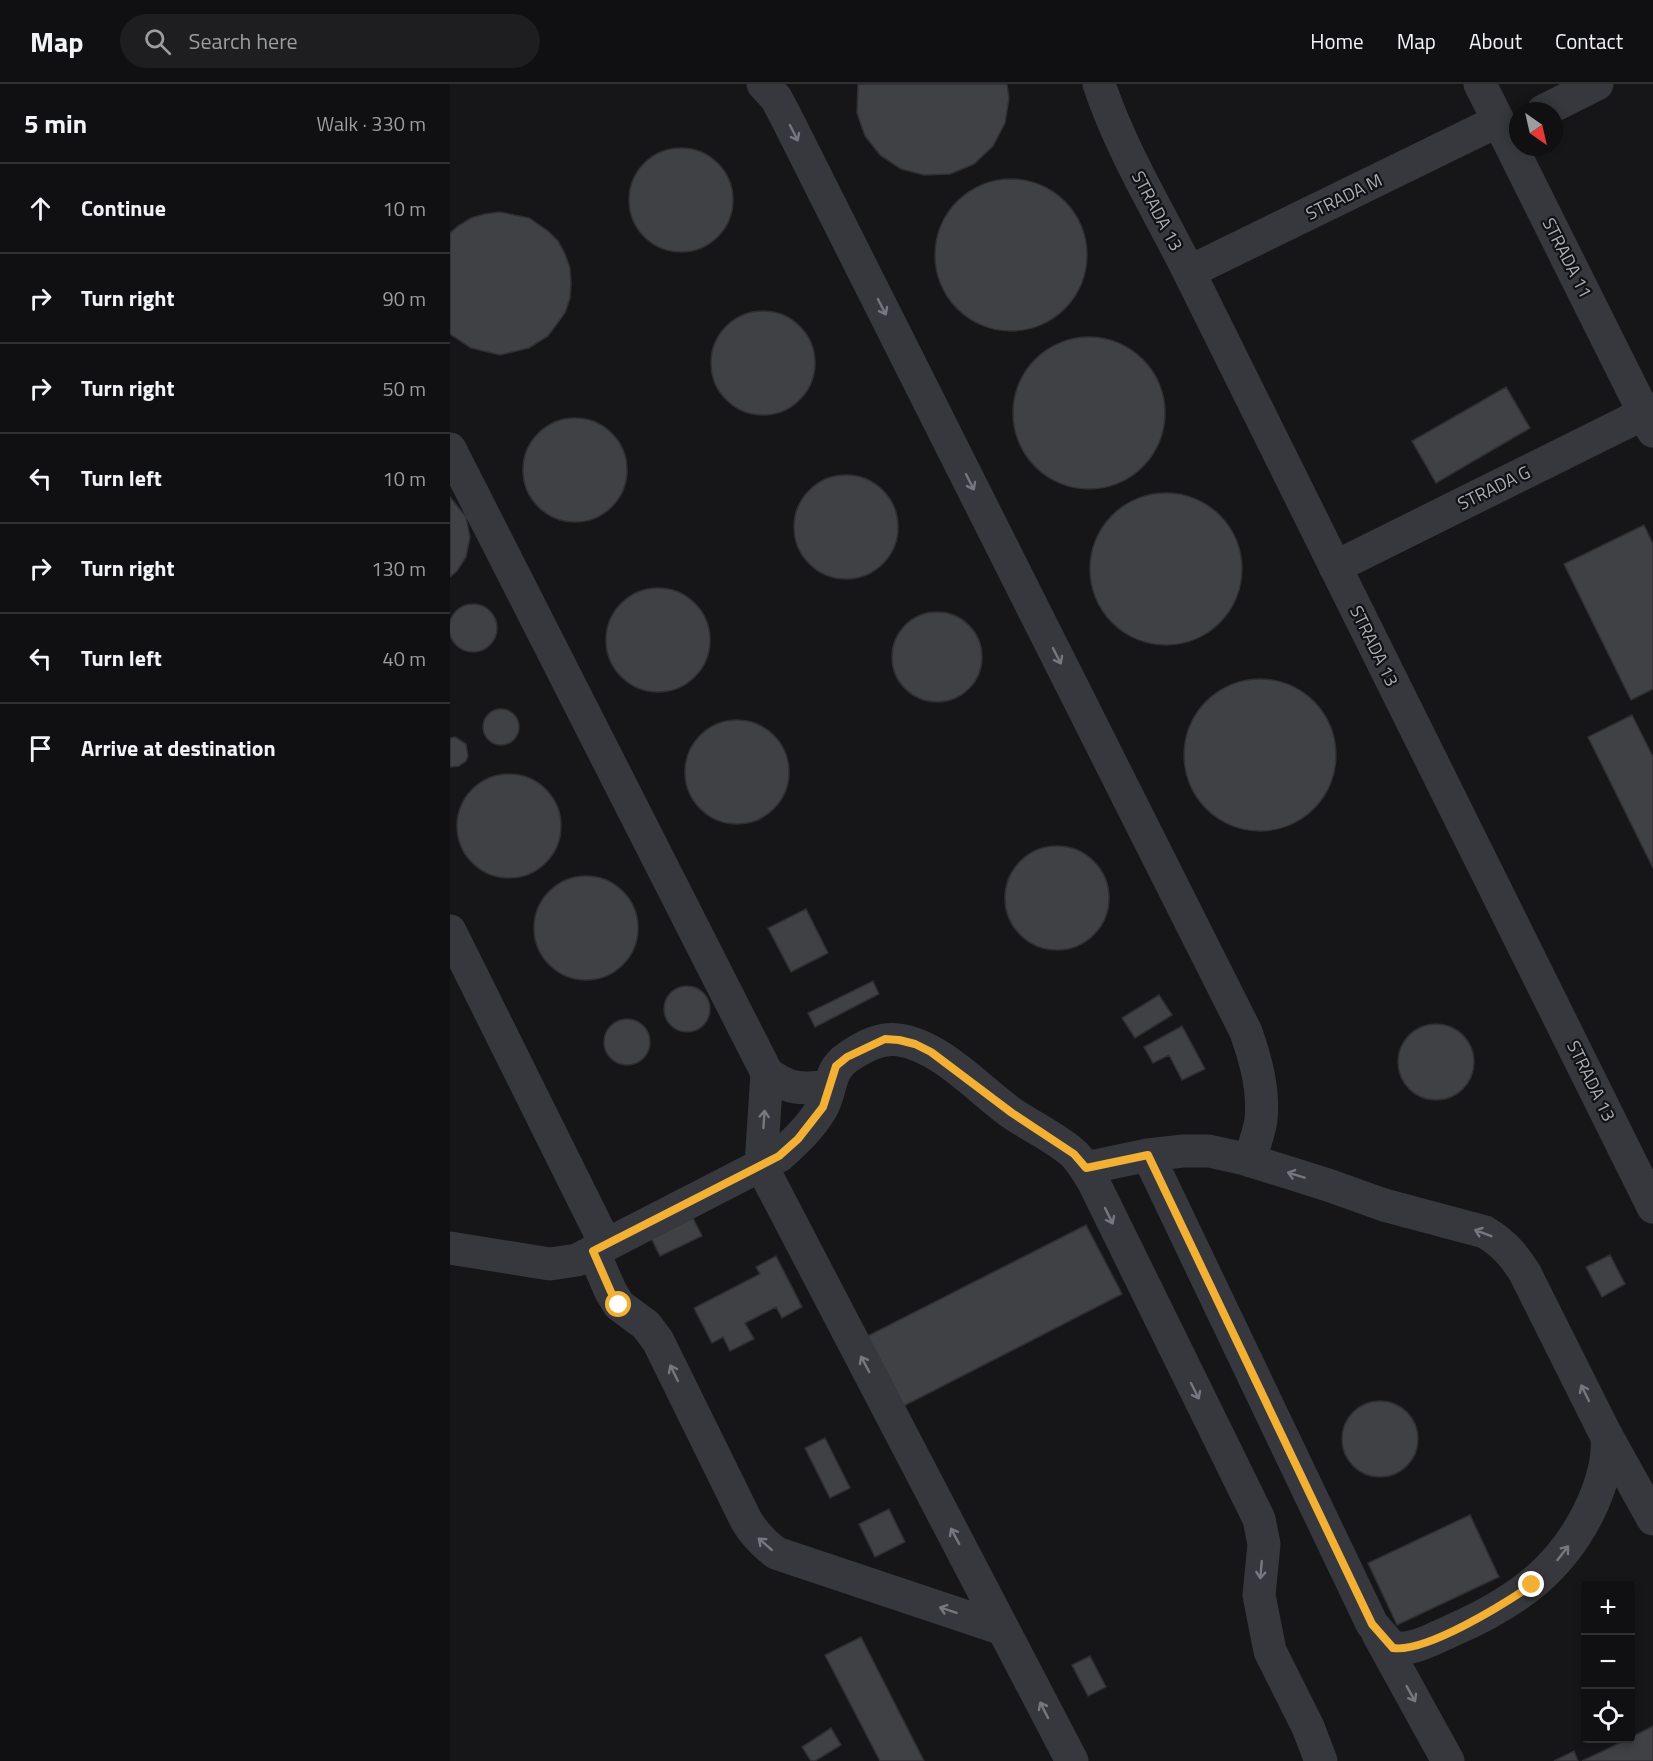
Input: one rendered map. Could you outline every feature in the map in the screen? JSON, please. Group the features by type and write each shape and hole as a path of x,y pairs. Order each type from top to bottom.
{"lane":[{"path":"764,84 776,98 791,127 1246,1032 1256,1061 1260,1084 1260,1120 1250,1161"},
{"name":"STRADA 13","path":"1099,84 1116,130 1650,1195"},
{"name":"STRADA 11","path":"1480,84 1507,125 1650,418"},
{"path":"1561,102 1597,84"},
{"name":"STRADA M","path":"1189,272 1507,125"},
{"name":"STRADA G","path":"1335,567 1650,418"},
{"path":"450,449 767,1073 780,1083 796,1089 828,1087"},
{"path":"450,931 600,1248 611,1292 619,1305 646,1325 658,1341 753,1533 776,1553 1003,1629"},
{"path":"450,1248 550,1264 577,1260 779,1156 798,1139 823,1107 836,1066 847,1057 885,1039 915,1044 948,1064 1012,1113 1074,1154 1086,1168 1259,1519 1264,1544 1259,1595 1270,1651 1308,1727 1321,1761"},
{"path":"767,1073 761,1165 1072,1761"},
{"path":"1086,1168 1148,1155 1183,1151 1209,1152 1250,1161 1384,1205 1485,1232 1499,1240 1513,1254 1525,1273 1606,1436 1653,1519"},
{"path":"1148,1155 1372,1624 1448,1761"},
{"path":"1372,1624 1393,1648 1402,1650 1462,1626 1502,1605 1532,1585 1563,1554 1581,1528 1602,1480 1606,1458 1606,1436"}],"building":[{"path":"858,84 1007,84 1009,98 1005,123 993,146 974,164 950,174 924,175 901,169 880,155 865,136 857,113"},
{"path":"681,148 701,152 718,163 729,180 733,200 729,220 718,237 701,248 681,252 661,248 644,237 633,220 629,200 633,180 644,163 661,152"},
{"path":"1011,179 1040,185 1065,201 1081,226 1087,255 1081,284 1065,309 1040,325 1011,331 982,325 957,309 941,284 935,255 941,226 957,201 982,185"},
{"path":"500,212 529,218 558,241 570,268 571,283 570,298 565,313 548,336 529,348 500,355 471,348 450,334 450,233 471,218"},
{"path":"763,311 783,315 800,326 811,343 815,363 811,383 800,400 783,411 763,415 743,411 726,400 715,383 711,363 715,343 726,326 743,315"},
{"path":"1089,337 1118,343 1143,359 1159,384 1165,413 1159,442 1143,467 1118,483 1089,489 1060,483 1035,467 1019,442 1013,413 1019,384 1035,359 1060,343"},
{"path":"1506,387 1530,428 1436,483 1412,441"},
{"path":"575,418 595,422 612,433 623,450 627,470 623,490 612,507 595,518 575,522 555,518 538,507 527,490 523,470 527,450 538,433 555,422"},
{"path":"846,475 866,479 883,490 894,507 898,527 894,547 883,564 866,575 846,579 826,575 809,564 798,547 794,527 798,507 809,490 826,479"},
{"path":"1166,493 1195,499 1220,515 1236,540 1242,569 1236,598 1220,623 1195,639 1166,645 1137,639 1112,623 1096,598 1090,569 1096,540 1112,515 1137,499"},
{"path":"450,497 466,517 470,537 466,557 450,577"},
{"path":"1644,525 1653,544 1653,689 1631,700 1564,564"},
{"path":"658,588 678,592 695,603 706,620 710,640 706,660 695,677 678,688 658,692 638,688 621,677 610,660 606,640 610,620 621,603 638,592"},
{"path":"473,604 490,611 497,628 490,645 473,652 456,645 449,628 456,611"},
{"path":"937,612 954,616 969,625 978,640 982,657 978,674 969,689 954,698 937,702 920,698 905,689 896,674 892,657 896,640 905,625 920,616"},
{"path":"1260,679 1289,685 1314,701 1330,726 1336,755 1330,784 1314,809 1289,825 1260,831 1231,825 1206,809 1190,784 1184,755 1190,726 1206,701 1231,685"},
{"path":"501,709 513,715 519,727 513,739 501,745 489,739 483,727 489,715"},
{"path":"1632,715 1653,757 1653,868 1588,737"},
{"path":"737,720 757,724 774,735 785,752 789,772 785,792 774,809 757,820 737,824 717,820 700,809 689,792 685,772 689,752 700,735 717,724"},
{"path":"455,737 466,744 468,756 466,761 459,766 450,767 450,738"},
{"path":"509,774 529,778 546,789 557,806 561,826 557,846 546,863 529,874 509,878 489,874 472,863 461,846 457,826 461,806 472,789 489,778"},
{"path":"1057,846 1077,850 1094,861 1105,878 1109,898 1105,918 1094,935 1077,946 1057,950 1037,946 1020,935 1009,918 1005,898 1009,878 1020,861 1037,850"},
{"path":"586,876 606,880 623,891 634,908 638,928 634,948 623,965 606,976 586,980 566,976 549,965 538,948 534,928 538,908 549,891 566,880"},
{"path":"806,909 828,953 791,972 768,928"},
{"path":"873,981 879,994 815,1027 808,1013"},
{"path":"687,986 703,993 710,1009 703,1025 687,1032 671,1025 664,1009 671,993"},
{"path":"1159,995 1172,1015 1135,1038 1122,1018"},
{"path":"627,1019 643,1026 650,1042 643,1058 627,1065 611,1058 604,1042 611,1026"},
{"path":"1436,1024 1451,1027 1463,1035 1471,1047 1474,1062 1471,1077 1463,1089 1451,1097 1436,1100 1421,1097 1409,1089 1401,1077 1398,1062 1401,1047 1409,1035 1421,1027"},
{"path":"1182,1026 1205,1069 1182,1080 1169,1055 1153,1063 1144,1047"},
{"path":"693,1218 702,1236 660,1256 651,1238"},
{"path":"1086,1225 1122,1294 886,1415 850,1345"},
{"path":"1610,1255 1625,1284 1602,1297 1586,1267"},
{"path":"776,1256 802,1307 782,1318 776,1307 745,1323 754,1339 730,1351 723,1337 712,1343 694,1308 760,1274 756,1267"},
{"path":"1380,1401 1395,1404 1407,1412 1415,1424 1418,1439 1415,1454 1407,1466 1395,1474 1380,1477 1365,1474 1353,1466 1345,1454 1342,1439 1345,1424 1353,1412 1365,1404"},
{"path":"825,1438 850,1488 830,1498 805,1448"},
{"path":"889,1509 905,1542 875,1557 859,1524"},
{"path":"1470,1515 1499,1577 1397,1625 1368,1563"},
{"path":"861,1637 924,1761 880,1761 825,1655"},
{"path":"1090,1656 1106,1687 1088,1696 1072,1665"},
{"path":"1653,1726 1653,1761 1582,1761 1620,1743 1635,1743 1635,1735"},
{"path":"831,1728 841,1745 815,1761 811,1761 802,1747"},
{"path":"1574,1751 1578,1761 1554,1761"}],"route":[{"path":"619,1305 593,1251 779,1156 798,1139 823,1107 836,1066 847,1057 885,1039 915,1044 931,1052 1012,1113 1074,1154 1086,1168 1148,1155 1372,1624 1393,1648 1402,1650 1434,1639 1502,1605 1532,1585"}]}
